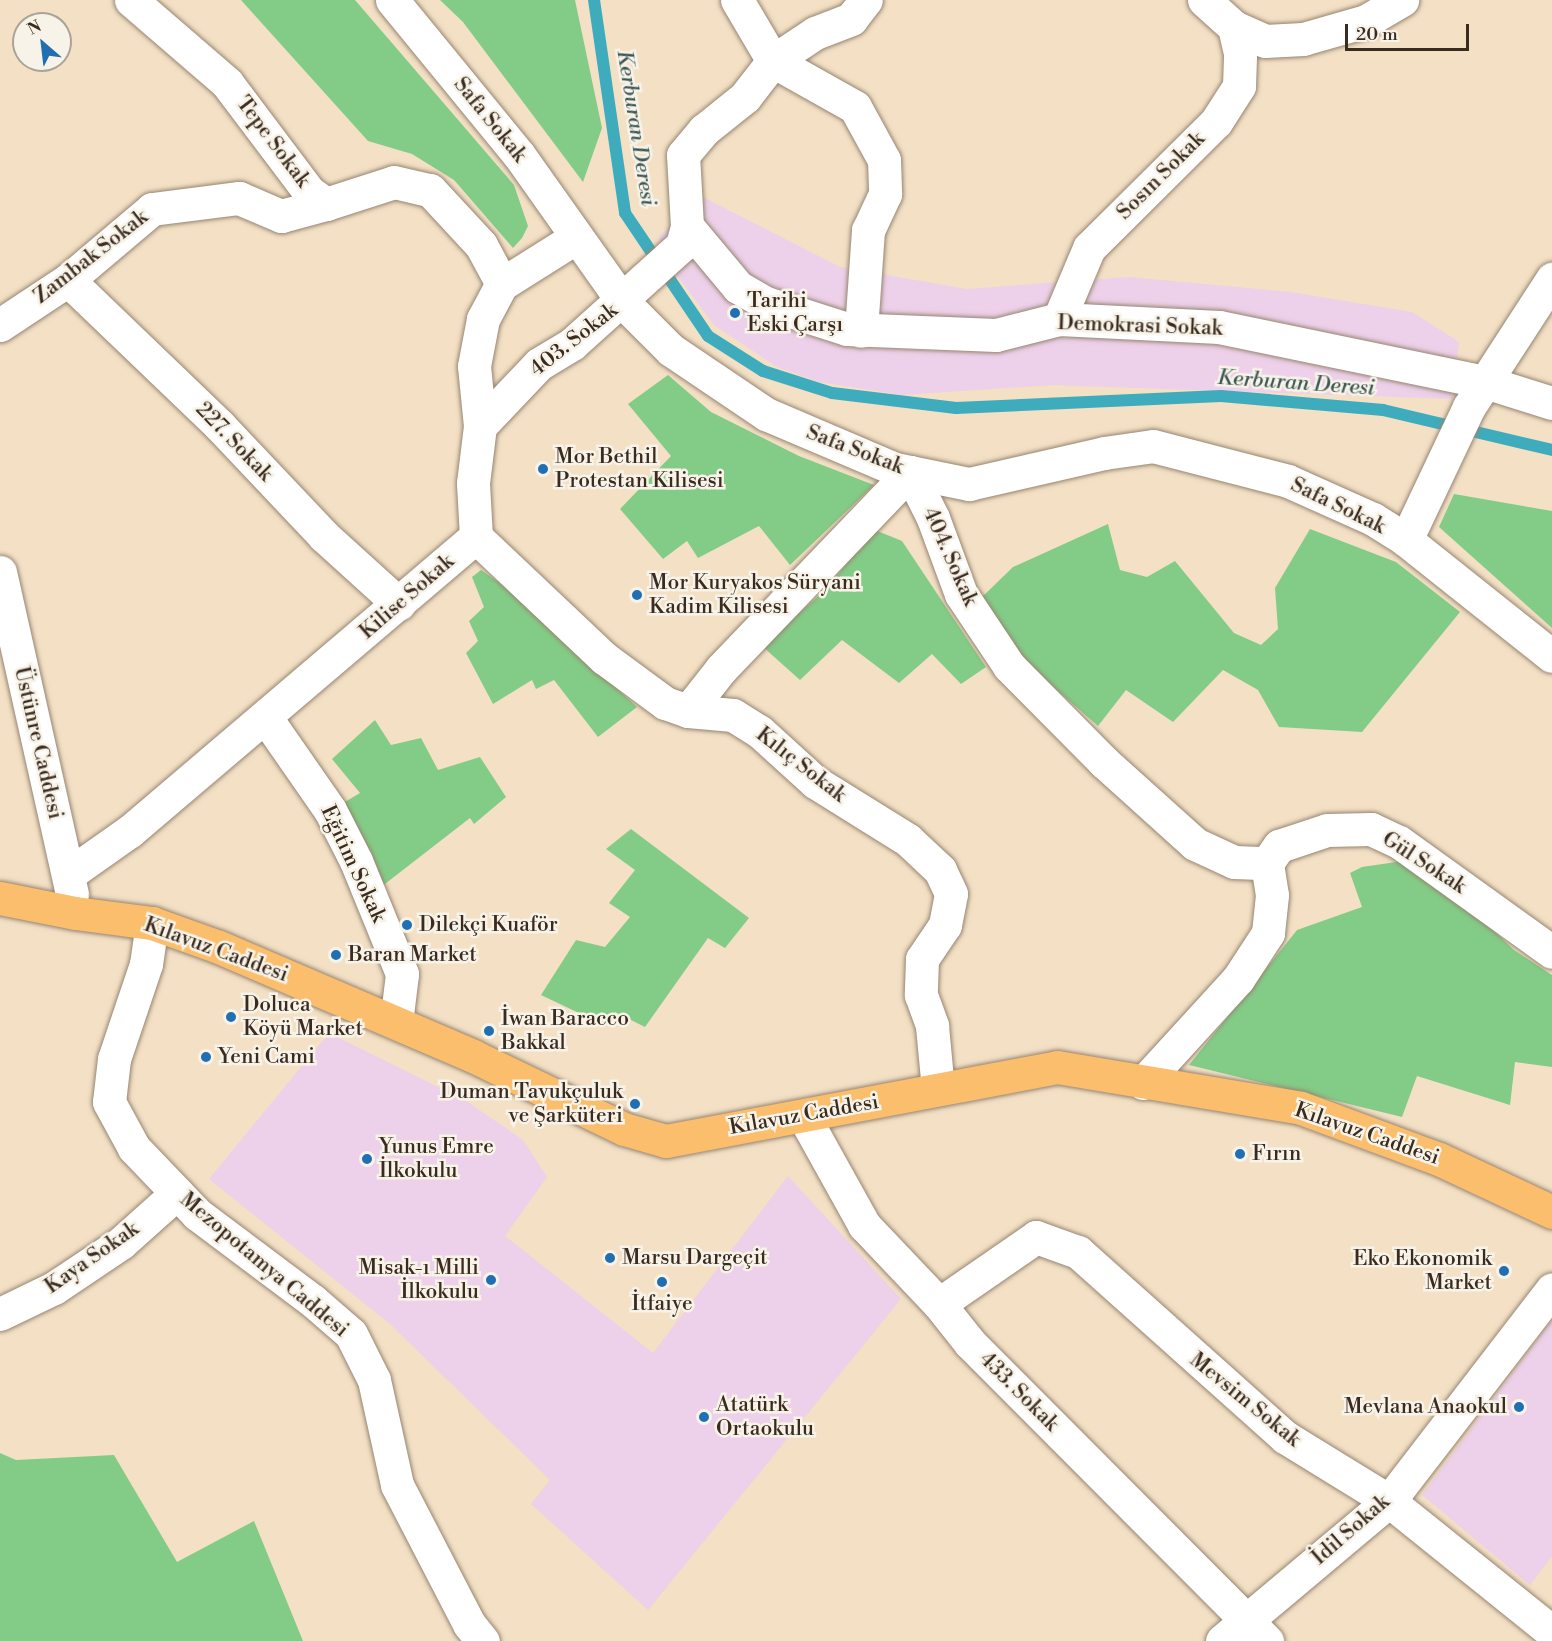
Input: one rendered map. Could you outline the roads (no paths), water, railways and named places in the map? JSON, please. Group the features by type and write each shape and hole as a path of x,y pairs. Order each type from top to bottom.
{"main road":[{"name":"Kılavuz Caddesi","path":"0,898 75,913 152,923 219,947 396,1023 624,1129 666,1141 804,1117 1057,1067 1301,1108 1440,1159 1552,1212"}],"street":[{"name":"Tepe Sokak","path":"131,0 227,83 309,192 326,204 394,182 430,190 481,245 502,284"},
{"name":"Safa Sokak","path":"392,0 519,155 575,238 634,291 670,350 766,414 895,469 969,484 1152,446 1288,481 1373,519 1406,540 1552,656"},
{"path":"737,0 772,61 855,107 884,160 885,194 868,230 861,331"},
{"path":"685,236 683,155 704,130 745,97 772,61 815,33 850,19 866,0"},
{"path":"1204,0 1234,27 1265,41 1303,39 1366,21 1402,0"},
{"name":"Sosın Sokak","path":"1059,319 1089,248 1216,122 1239,86 1240,53 1234,27"},
{"name":"Zambak Sokak","path":"0,325 68,280 152,209 239,198 281,216 326,204"},
{"name":"Demokrasi Sokak","path":"685,236 738,287 791,312 861,331 996,335 1059,319 1219,327 1477,394 1552,403"},
{"name":"403. Sokak","path":"480,426 539,364 572,344 634,291 685,236"},
{"path":"476,537 473,483 480,426 474,366 483,319 502,284 575,238"},
{"path":"1406,540 1477,394 1552,279"},
{"name":"227. Sokak","path":"68,280 220,426 324,536 399,604"},
{"path":"688,711 721,669 910,471"},
{"name":"404. Sokak","path":"910,471 933,518 961,594 1010,666 1104,762 1195,844 1234,862 1267,863"},
{"name":"Kilise Sokak","path":"69,874 130,831 266,718 476,537"},
{"name":"Kılıç Sokak","path":"476,537 604,658 666,703 688,711 733,715 759,731 815,782 908,840 940,870 951,894 945,925 922,959 921,995 932,1026 938,1089"},
{"name":"Üstünre Caddesi","path":"0,572 39,758 69,874 75,913"},
{"name":"Eğitim Sokak","path":"266,718 330,810 356,861 402,974 396,1023"},
{"name":"Gül Sokak","path":"1267,863 1279,846 1327,830 1371,829 1407,848 1552,952"},
{"path":"1143,1083 1238,979 1268,933 1272,895 1267,863"},
{"name":"Mezopotamya Caddesi","path":"152,923 146,964 114,1059 109,1102 134,1148 198,1214 314,1300 351,1334 374,1380 397,1485 470,1624 483,1641"},
{"name":"433. Sokak","path":"804,1117 864,1225 939,1304 970,1343 1244,1634"},
{"name":"Kaya Sokak","path":"0,1314 54,1288 121,1243 177,1192"},
{"name":"Mevsim Sokak","path":"939,1304 1036,1237 1078,1252 1285,1437 1389,1501 1552,1632"},
{"name":"İdil Sokak","path":"1244,1634 1389,1501 1552,1289"}],"waterway":[{"name":"Kerburan Deresi","path":"594,0 625,213 708,336 763,371 832,393 956,408 1221,396 1383,410 1552,450"}],"place":[{"name":"Tarihi Eski Çarşı","path":"735,313"},
{"name":"Mor Bethil Protestan Kilisesi","path":"543,469"},
{"name":"Mor Kuryakos Süryani Kadim Kilisesi","path":"637,595"},
{"name":"Dilekçi Kuaför","path":"407,925"},
{"name":"Baran Market","path":"336,955"},
{"name":"Doluca Köyü Market","path":"231,1017"},
{"name":"İwan Baracco Bakkal","path":"489,1031"},
{"name":"Yeni Cami","path":"206,1057"},
{"name":"Duman Tavukçuluk ve Şarküteri","path":"635,1104"},
{"name":"Fırın","path":"1240,1154"},
{"name":"Yunus Emre İlkokulu","path":"367,1159"},
{"name":"Marsu Dargeçit","path":"610,1258"},
{"name":"Eko Ekonomik Market","path":"1504,1271"},
{"name":"Misak-ı Milli İlkokulu","path":"491,1280"},
{"name":"İtfaiye","path":"662,1282"},
{"name":"Mevlana Anaokul","path":"1519,1407"},
{"name":"Atatürk Ortaokulu","path":"704,1417"}]}
